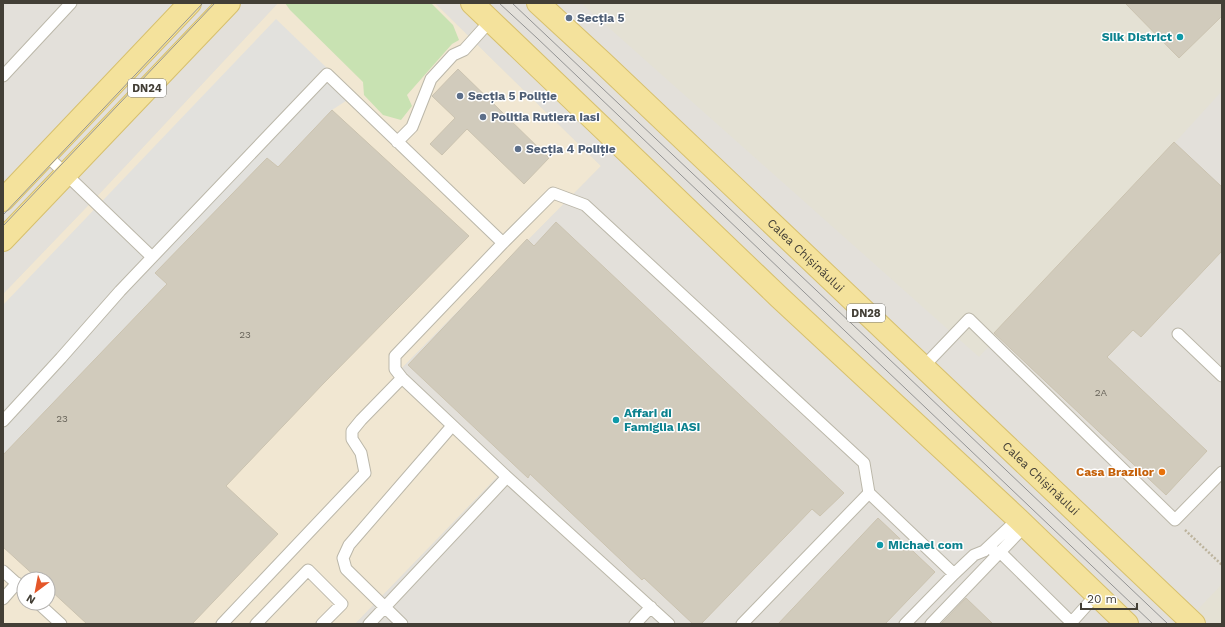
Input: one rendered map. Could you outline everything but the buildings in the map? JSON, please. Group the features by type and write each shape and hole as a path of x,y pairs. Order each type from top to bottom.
{"main road":[{"name":"DN24","path":"3,200 190,3"},
{"name":"DN24","path":"3,240 229,3"},
{"path":"472,3 779,297 1021,522 1127,624"},
{"name":"Calea Chișinăului","path":"538,3 1194,624"}],"lane":[{"path":"3,76 70,3"},
{"path":"397,142 412,127 431,79 453,54 464,50 491,20"},
{"path":"3,420 61,358 120,290 326,74 503,243"},
{"path":"46,155 152,257"},
{"path":"669,624 452,426 402,378 395,369 395,356 553,193 585,205 864,463 869,493 954,574"},
{"path":"923,367 969,319 1175,520 1222,472"},
{"path":"1178,334 1222,376"},
{"path":"222,624 365,473 361,453 352,439 352,431 402,378"},
{"path":"402,624 346,569 343,558 350,545 452,426"},
{"path":"369,624 507,477"},
{"path":"742,624 869,493"},
{"path":"905,624 954,574 974,556 984,551 1021,522"},
{"path":"931,624 1000,552 1021,522"},
{"path":"984,551 1000,552 1070,623 1096,595"},
{"path":"256,624 308,570 342,604 322,624"},
{"path":"3,571 16,583"},
{"path":"3,599 16,590"},
{"path":"635,624 651,607"},
{"path":"47,611 61,624"}],"path":[{"path":"1175,520 1222,565"}],"shaded area":[{"path":"3,3 1222,3 1222,624 3,624"},
{"path":"3,3 278,3 103,190 3,294"},
{"path":"278,3 435,3 601,166 395,375 500,474 355,624 3,624 3,294 103,190"},
{"path":"435,3 581,3 979,357 1222,91 1222,584 1184,624 355,624 500,474 395,375 601,166"},
{"path":"276,19 355,95 332,110 278,167 267,158 156,273 167,284 3,455 3,305"}],"green space":[{"path":"285,3 431,3 453,25 459,40 452,44 407,95 412,106 401,120 383,115 364,95 363,82 290,10"}],"tram line":[{"path":"3,215 203,3"},
{"path":"3,226 215,3"},
{"path":"499,3 1153,624"},
{"path":"512,3 1168,624"}],"place":[{"name":"Secția 5","path":"569,18"},
{"name":"Silk District","path":"1180,37"},
{"name":"Secția 5 Poliție","path":"460,96"},
{"name":"Politia Rutiera Iasi","path":"483,117"},
{"name":"Secția 4 Poliție","path":"518,149"},
{"name":"Affari di Famiglia IASI","path":"616,420"},
{"name":"Casa Brazilor","path":"1162,472"},
{"name":"Michael com","path":"880,545"}]}
